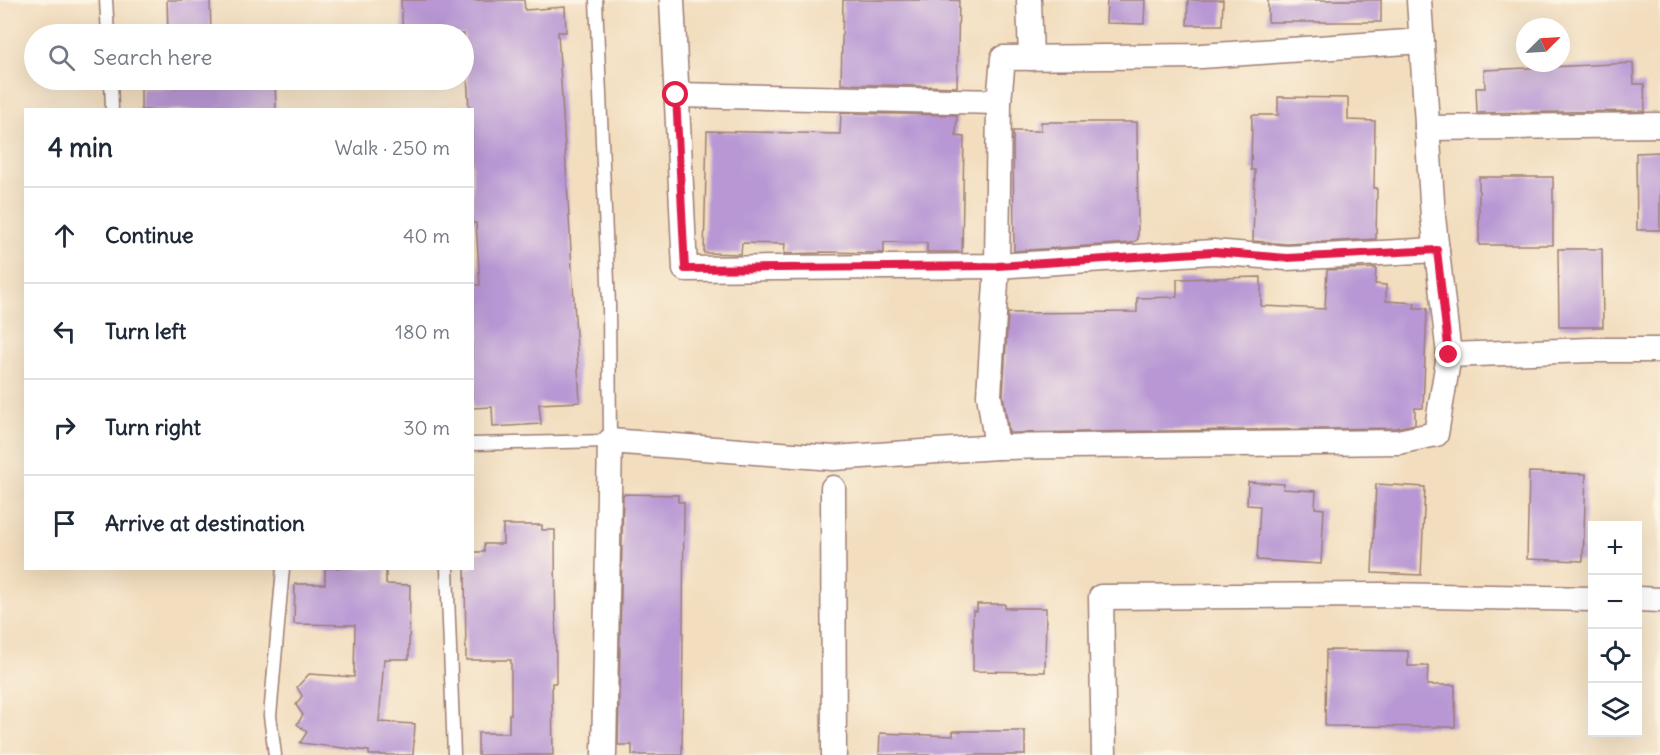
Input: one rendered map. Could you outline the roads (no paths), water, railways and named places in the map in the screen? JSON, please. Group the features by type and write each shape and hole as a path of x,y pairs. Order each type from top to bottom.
{"street":[{"path":"672,0 685,269 997,266 1213,252 1287,258 1437,250"},
{"path":"1029,0 1031,58"},
{"path":"604,755 610,441 833,458 997,447 1398,442 1436,434 1449,355 1437,250 1419,0"},
{"path":"997,447 989,395 997,266 999,102 1003,58 1201,56 1422,41"},
{"path":"676,95 999,102"},
{"path":"1427,128 1660,125"},
{"path":"1449,355 1660,350"},
{"path":"833,488 834,755"},
{"path":"1104,755 1101,597 1382,595 1588,599"},
{"path":"1642,599 1660,600"}],"lane":[{"path":"106,0 107,24"},
{"path":"474,444 610,441 609,305 596,0"},
{"path":"111,90 112,108"},
{"path":"275,755 270,716 283,570"},
{"path":"447,570 454,755"}]}
